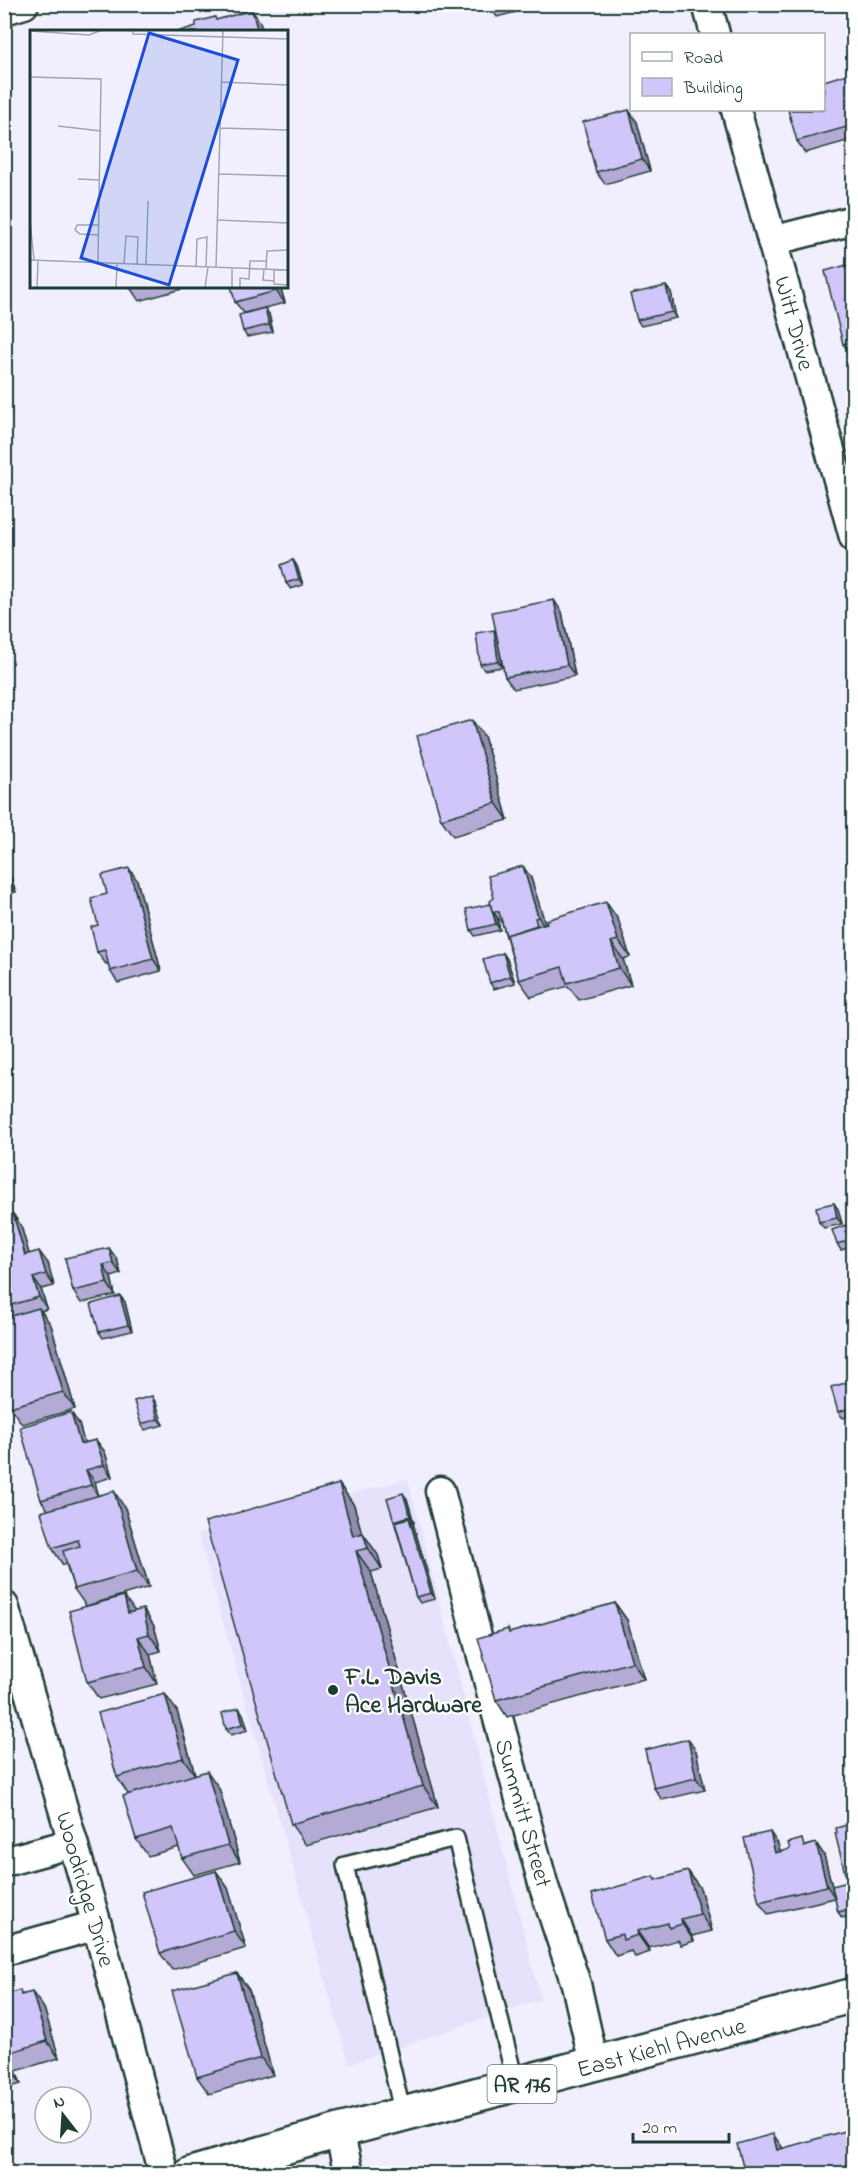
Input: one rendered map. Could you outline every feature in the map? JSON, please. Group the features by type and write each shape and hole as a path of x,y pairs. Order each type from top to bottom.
{"main road":[{"name":"East Kiehl Avenue","path":"191,2174 339,2131 854,1995"}],"street":[{"path":"4,10 24,4"},
{"path":"707,4 715,33"},
{"name":"Witt Drive","path":"736,111 854,537"},
{"path":"772,241 854,220"},
{"name":"Summitt Street","path":"440,1491 496,1712 544,1887 576,1984 594,2064"},
{"name":"Woodridge Drive","path":"4,1606 97,1925 164,2174"},
{"path":"4,1862 73,1844"},
{"path":"4,1951 97,1925"},
{"path":"339,2131 349,2174"}],"lane":[{"path":"403,2115 345,1865 456,1838 516,2085"}],"shaded area":[{"path":"408,1479 541,1999 349,2064 198,1534"}],"building":[{"path":"252,10 257,30 183,30 196,26 196,22 215,17 216,20"},
{"path":"850,73 854,86 854,125 797,141 788,111 825,111 825,81"},
{"path":"629,110 642,159 596,172 583,122"},
{"path":"854,263 854,341 843,344 825,271"},
{"path":"666,286 672,312 637,320 630,294"},
{"path":"232,288 275,288 276,291 235,302"},
{"path":"265,308 269,325 243,331 239,315"},
{"path":"293,560 299,579 286,583 281,565"},
{"path":"554,600 567,665 505,677 492,612"},
{"path":"494,630 498,661 480,664 476,633"},
{"path":"472,720 496,803 441,819 417,736"},
{"path":"4,865 11,886 4,888"},
{"path":"523,866 538,917 535,918 537,925 506,935 499,912 492,911 490,901 494,898 488,876"},
{"path":"129,868 153,959 110,971 105,950 97,952 91,927 98,925 91,898 107,894 102,875"},
{"path":"606,902 618,940 611,942 619,968 567,983 562,967 519,980 506,935"},
{"path":"490,904 496,924 471,930 466,909"},
{"path":"503,953 510,976 490,983 483,959"},
{"path":"834,1203 837,1218 819,1222 816,1207"},
{"path":"13,1214 25,1255 39,1251 46,1274 33,1278 39,1297 4,1307 4,1216"},
{"path":"846,1225 850,1240 837,1244 832,1230"},
{"path":"109,1248 113,1263 103,1265 107,1283 73,1291 65,1258"},
{"path":"120,1296 128,1325 99,1332 91,1304"},
{"path":"39,1308 63,1392 10,1407 4,1387 4,1318"},
{"path":"849,1382 854,1407 838,1412 831,1387"},
{"path":"152,1396 158,1419 141,1424 134,1401"},
{"path":"71,1412 80,1444 96,1440 104,1465 86,1470 91,1485 41,1500 20,1427"},
{"name":"F.L. Davis Ace Hardware","path":"339,1484 353,1536 363,1533 368,1548 356,1551 423,1786 291,1824 205,1522"},
{"path":"114,1491 137,1571 74,1589 63,1551 80,1546 78,1540 52,1548 41,1512"},
{"path":"403,1493 410,1516 394,1521 387,1498"},
{"path":"409,1518 431,1593 416,1597 395,1522"},
{"path":"124,1596 128,1613 143,1609 149,1634 138,1637 146,1667 87,1682 69,1611"},
{"path":"615,1603 632,1662 496,1700 478,1638 508,1629 509,1633"},
{"path":"165,1694 183,1758 117,1777 98,1713"},
{"path":"239,1708 243,1724 226,1729 222,1713"},
{"path":"688,1739 696,1778 654,1788 645,1750"},
{"path":"207,1771 228,1845 182,1858 173,1828 136,1839 123,1796"},
{"path":"847,1825 848,1829 854,1827 854,1871 845,1873 835,1833 837,1833 836,1828"},
{"path":"770,1832 775,1853 790,1849 788,1843 802,1839 804,1847 816,1843 827,1886 759,1902 744,1838"},
{"path":"216,1871 234,1931 160,1953 142,1892"},
{"path":"688,1871 700,1914 681,1919 682,1924 669,1928 668,1923 637,1931 638,1935 623,1940 622,1934 605,1939 592,1894 654,1876 655,1880"},
{"path":"848,1882 854,1908 838,1912 832,1886"},
{"path":"237,1973 261,2058 197,2077 172,1991"},
{"path":"20,1990 21,1995 32,1992 47,2041 5,2054 9,2067 4,2068 4,1995"},
{"path":"848,2130 854,2152 854,2174 745,2174 737,2144 773,2134 777,2150"},
{"path":"714,2167 715,2174 687,2174"}],"place":[{"name":"F.L. Davis Ace Hardware","path":"333,1690"}]}
